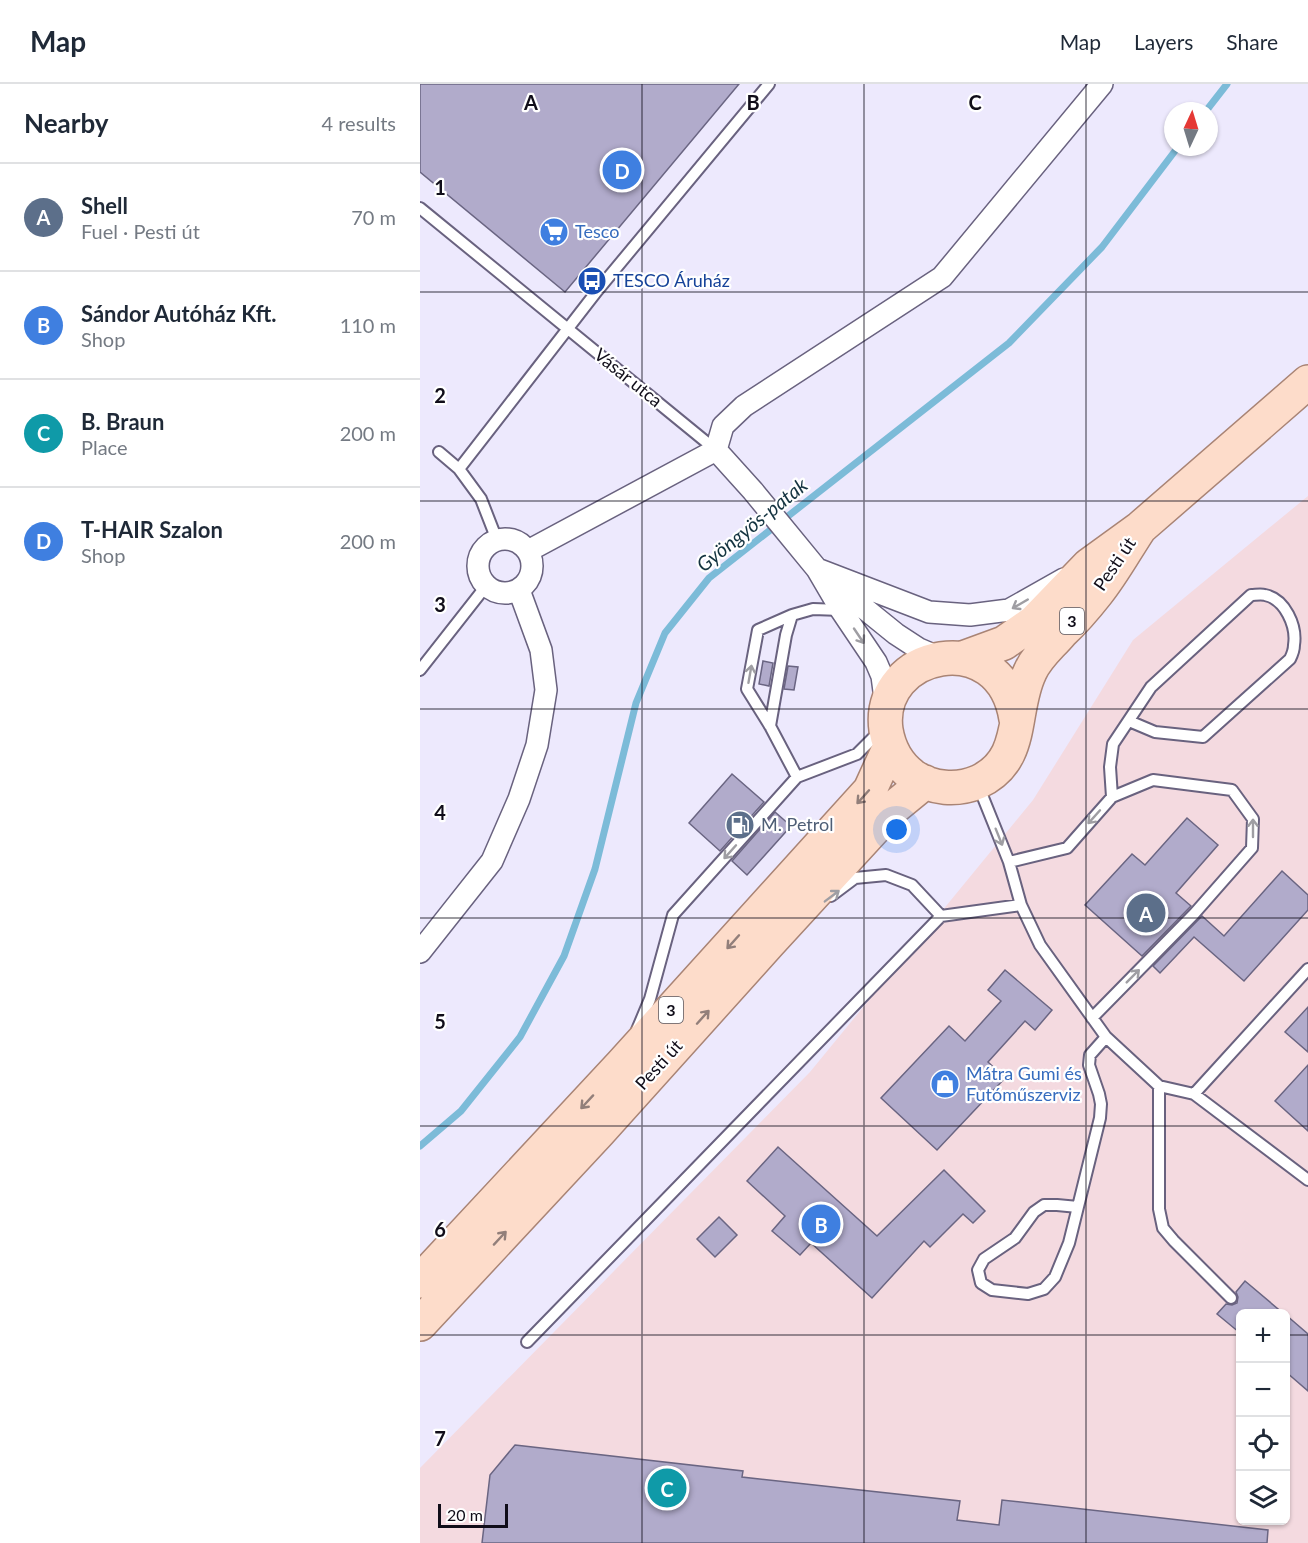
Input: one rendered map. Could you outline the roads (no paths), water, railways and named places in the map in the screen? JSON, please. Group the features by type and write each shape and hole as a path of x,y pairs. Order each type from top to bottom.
{"main road":[{"name":"Pesti út","path":"420,1281 622,1064 870,790 887,728 891,696 909,673 918,666 1004,643 1034,622 1089,565 1140,528 1308,382"},
{"name":"Pesti út","path":"1016,719 1024,685 1039,656 1098,592 1140,528"},
{"name":"Pesti út","path":"887,728 896,758 914,776 938,787 964,787 988,776 999,767 1016,733 1016,719 1010,694 1003,683 985,667 951,658"},
{"name":"Pesti út","path":"420,1324 599,1132 892,809 925,782"}],"street":[{"path":"528,551 716,450 723,426 744,406 942,277 1102,84"},
{"name":"Vásár utca","path":"716,450 812,563 876,662 882,676 887,728"},
{"path":"504,538 518,541 528,551 531,557 532,572 519,590 498,593 486,586 480,578 477,569 478,559 488,544 504,538"},
{"name":"Vásár utca","path":"812,563 929,612 970,615 1009,610 1089,565"},
{"name":"Vásár utca","path":"812,563 896,634 919,649 951,658"},
{"path":"420,952 492,861 519,799 537,745 546,690 541,650 519,590"}],"lane":[{"path":"459,469 597,291 770,84"},
{"name":"Vásár utca","path":"420,208 716,450"},
{"path":"439,452 459,469 481,499 497,540"},
{"path":"420,670 486,586"},
{"path":"1112,797 1110,767 1113,744 1151,687 1251,595 1264,594 1275,599 1284,607 1294,631 1295,645 1290,659 1203,737 1155,732 1129,721"},
{"path":"798,777 747,689 758,630 792,615 813,609 841,610"},
{"path":"770,726 786,635 792,615"},
{"path":"622,1064 650,999 673,915 798,777 857,754 887,728"},
{"path":"1009,862 1067,848 1112,797 1153,780 1232,790 1253,819 1252,848 1194,914 1092,1018"},
{"path":"977,782 1009,862 1021,905 1040,945 1106,1037 1159,1086 1194,1094 1308,1180"},
{"path":"769,943 855,878 886,875 912,885 941,916"},
{"path":"527,1342 941,916 1021,905"},
{"path":"1194,1094 1308,969"},
{"path":"1078,1207 1044,1206 1034,1212 1015,1238 984,1259 978,1270 981,1283 992,1290 1028,1294 1044,1289 1055,1277 1069,1243 1078,1207 1100,1119 1101,1104 1089,1065 1090,1055 1106,1037"},
{"path":"1159,1086 1159,1209 1163,1228 1231,1298"}],"waterway":[{"name":"Gyöngyös-patak","path":"1213,102 1227,84"},
{"name":"Gyöngyös-patak","path":"420,1146 461,1111 520,1037 564,956 595,869 636,703 665,633 709,578 1009,343 1102,247 1171,156"}],"place":[{"name":"T-HAIR Szalon","path":"622,170"},
{"name":"Tesco","path":"554,232"},
{"name":"TESCO Áruház","path":"592,281"},
{"name":"M. Petrol","path":"740,825"},
{"name":"Shell","path":"1146,913"},
{"name":"Mátra Gumi és Futóműszerviz","path":"945,1084"},
{"name":"Sándor Autóház Kft.","path":"821,1224"},
{"name":"B. Braun","path":"667,1488"}]}
